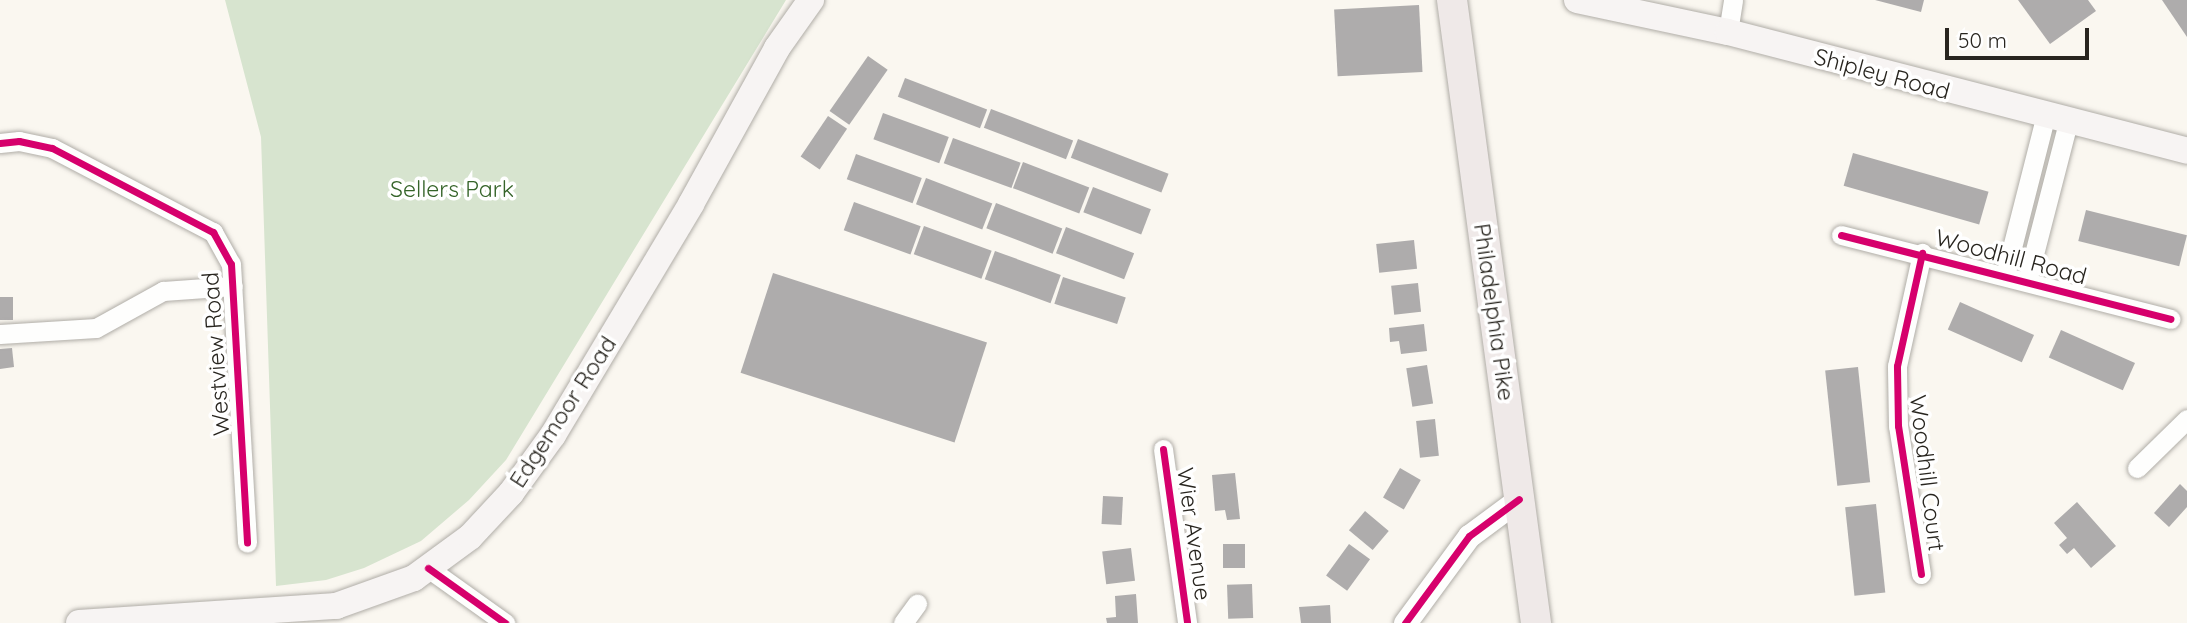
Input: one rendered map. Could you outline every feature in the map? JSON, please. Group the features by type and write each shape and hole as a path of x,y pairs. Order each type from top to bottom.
{"main road":[{"name":"Edgemoor Road","path":"79,623 336,606 389,590 428,568 489,519 545,446 691,204 777,48 811,0"},
{"name":"Philadelphia Pike","path":"1452,0 1536,623"},
{"name":"Shipley Road","path":"1577,0 1728,32 2056,120 2187,151"}],"street":[{"path":"1728,32 1732,0"},
{"path":"2005,275 2056,120"},
{"path":"2027,281 2056,120"},
{"name":"Westview Road","path":"0,143 19,141 52,148 213,232 231,264 247,543"},
{"name":"Woodhill Road","path":"1841,235 1922,253 2170,320"},
{"name":"Woodhill Court","path":"1920,574 1898,426 1896,366 1922,253"},
{"path":"0,334 96,328 163,291 233,286"},
{"path":"2137,468 2187,419"},
{"name":"Wier Avenue","path":"1163,449 1186,623"},
{"path":"1405,623 1469,536 1519,499"},
{"path":"428,568 505,623"},
{"path":"903,623 917,604"}],"green space":[{"name":"Sellers Park","path":"225,0 786,0 506,460 469,500 421,541 364,568 326,580 276,586 261,137"}],"building":[{"path":"1875,0 1924,0 1921,12"},
{"path":"2018,0 2088,0 2096,11 2050,44"},
{"path":"2162,0 2187,0 2187,37"},
{"path":"1419,5 1423,72 1338,76 1334,9"},
{"path":"868,56 888,70 849,125 830,111"},
{"path":"905,78 987,110 980,128 898,97"},
{"path":"991,109 1073,141 1066,159 984,128"},
{"path":"883,113 949,137 939,163 873,139"},
{"path":"828,116 847,129 820,169 801,157"},
{"path":"953,138 1021,163 1011,188 944,163"},
{"path":"1078,139 1169,174 1161,192 1071,158"},
{"path":"1853,153 1989,192 1979,225 1844,186"},
{"path":"856,154 922,178 913,203 847,179"},
{"path":"1023,162 1089,187 1079,214 1013,188"},
{"path":"926,178 992,203 982,230 916,204"},
{"path":"1093,187 1151,209 1141,234 1083,212"},
{"path":"854,202 921,226 910,254 844,230"},
{"path":"996,203 1062,228 1053,254 986,228"},
{"path":"2086,210 2187,235 2179,266 2078,241"},
{"path":"924,226 992,251 981,279 914,254"},
{"path":"1066,227 1134,253 1124,279 1056,253"},
{"path":"1414,240 1417,269 1379,273 1376,244"},
{"path":"995,251 1061,275 1051,303 985,279"},
{"path":"773,273 987,343 955,442 741,373"},
{"path":"1063,277 1126,297 1117,324 1054,304"},
{"path":"1418,283 1421,312 1394,315 1391,286"},
{"path":"0,297 13,297 13,320 0,320"},
{"path":"1960,302 2034,335 2022,362 1948,329"},
{"path":"1424,324 1427,351 1401,354 1399,341 1390,342 1389,328"},
{"path":"2061,330 2135,363 2123,390 2049,357"},
{"path":"12,348 14,367 0,369 0,349"},
{"path":"1427,365 1433,404 1412,407 1406,368"},
{"path":"1858,367 1870,482 1837,486 1825,370"},
{"path":"1435,419 1439,456 1420,458 1416,421"},
{"path":"1400,468 1421,480 1404,509 1383,497"},
{"path":"1235,473 1240,519 1227,520 1225,510 1215,511 1212,475"},
{"path":"2180,484 2187,491 2187,507 2169,527 2154,513"},
{"path":"1103,496 1123,497 1122,525 1102,524"},
{"path":"2077,502 2116,546 2091,568 2074,548 2067,554 2059,545 2067,538 2054,523"},
{"path":"1876,504 1885,593 1854,596 1845,507"},
{"path":"1365,511 1389,531 1373,550 1349,530"},
{"path":"1223,544 1245,544 1245,568 1223,568"},
{"path":"1349,544 1370,559 1347,591 1326,576"},
{"path":"1131,548 1135,581 1106,584 1102,552"},
{"path":"1252,584 1253,618 1228,619 1227,585"},
{"path":"1136,594 1138,623 1107,623 1106,618 1116,617 1115,596"},
{"path":"1330,605 1331,623 1301,623 1299,607"}],"cycle path":[{"path":"0,143 19,141 52,148 213,232 231,264 247,543"},
{"path":"1841,235 2170,319"},
{"path":"1921,574 1898,426 1897,366 1922,253"},
{"path":"1163,449 1187,623"},
{"path":"1405,623 1469,536 1519,499"},
{"path":"428,568 505,623"}]}
